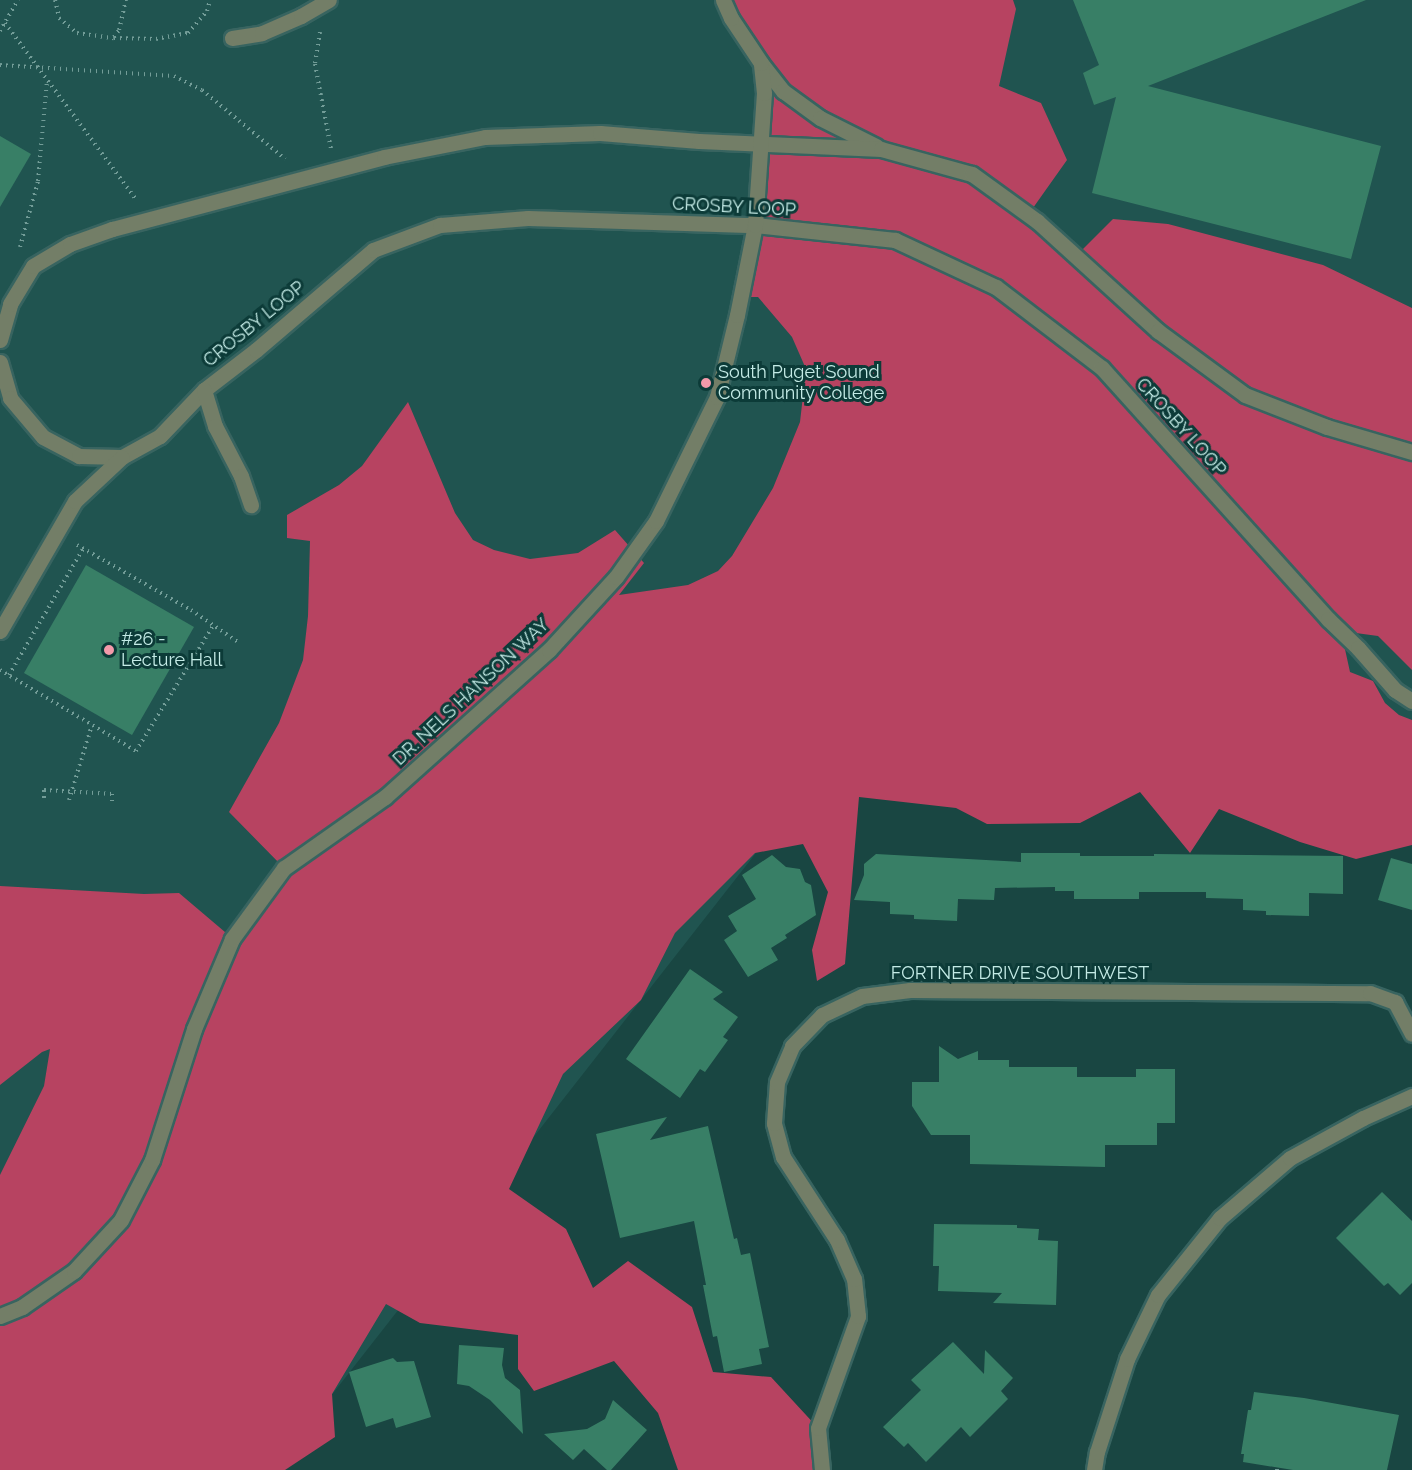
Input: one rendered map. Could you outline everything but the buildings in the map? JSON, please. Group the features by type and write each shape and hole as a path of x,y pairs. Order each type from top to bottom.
{"street":[{"path":"232,38 262,33 301,16 329,0"},
{"name":"DR. NELS HANSON WAY","path":"0,1316 22,1307 74,1270 121,1220 152,1160 194,1029 232,939 284,868 385,797 549,650 616,577 656,521 717,397 737,315 755,225 764,93 761,63 731,18 723,0"},
{"path":"761,63 783,91 820,118 881,149 972,174 1037,221 1158,331 1245,394 1328,427 1412,452"},
{"path":"0,340 10,304 33,266 70,244 112,229 373,160 485,137 600,133 699,141 881,149"},
{"name":"CROSBY LOOP","path":"0,630 75,501 122,457 160,436 204,390 256,350 373,250 440,225 528,218 755,225 895,240 996,287 1102,368 1328,619 1358,648 1395,690 1412,701"},
{"path":"0,362 10,398 43,437 79,456 122,457"},
{"path":"204,390 215,426 241,476 251,505"},
{"name":"FORTNER DRIVE SOUTHWEST","path":"822,1470 818,1428 858,1316 854,1279 837,1240 783,1157 774,1123 777,1082 792,1046 822,1015 862,996 910,990 1370,993 1395,1002 1412,1034"},
{"path":"1094,1470 1097,1452 1127,1359 1158,1295 1220,1218 1290,1158 1363,1118 1412,1096"}],"path":[{"path":"0,31 18,0"},
{"path":"55,0 55,12 66,26 77,33 114,38 156,39 188,33 207,11 210,0"},
{"path":"114,38 119,30 126,0"},
{"path":"5,23 137,201"},
{"path":"321,25 315,64 332,153"},
{"path":"0,64 160,74 181,78 202,90 288,162"},
{"path":"20,248 38,182 47,80"},
{"path":"9,675 81,548 191,610 238,642"},
{"path":"0,670 135,751 213,626"},
{"path":"69,800 69,792 92,725"},
{"path":"45,798 45,790 112,794 112,803"},
{"path":"90,793 91,801"}],"shaded area":[{"name":"South Puget Sound Community College","path":"0,0 1412,0 1412,768 824,766 273,1470 0,1470"},
{"path":"723,0 1013,0 1016,9 999,86 1041,103 1067,160 1028,215 1076,256 1113,219 1168,224 1323,265 1412,308 1412,670 1378,636 1341,631 1350,672 1373,681 1385,703 1399,715 1412,720 1412,845 1356,859 1300,842 1219,809 1190,853 1140,792 1080,823 987,824 956,808 859,797 845,964 817,981 812,950 828,892 803,844 755,853 675,933 641,1000 563,1074 509,1189 566,1229 593,1288 628,1261 692,1307 713,1372 771,1377 818,1428 822,1470 678,1470 658,1413 614,1361 534,1391 518,1369 518,1335 420,1323 386,1304 332,1394 335,1437 285,1470 0,1470 0,1175 44,1086 50,1049 42,1052 0,1085 0,886 144,894 179,893 232,938 284,868 229,812 279,723 303,660 308,616 310,541 287,538 287,515 339,485 362,466 408,402 455,513 473,540 494,550 530,559 578,553 615,530 644,563 619,595 688,585 718,571 732,556 773,488 800,422 806,369 792,337 758,297 741,297 755,225 761,63"}],"place":[{"name":"South Puget Sound Community College","path":"706,383"},
{"name":"#26 - Lecture Hall","path":"109,650"}]}
